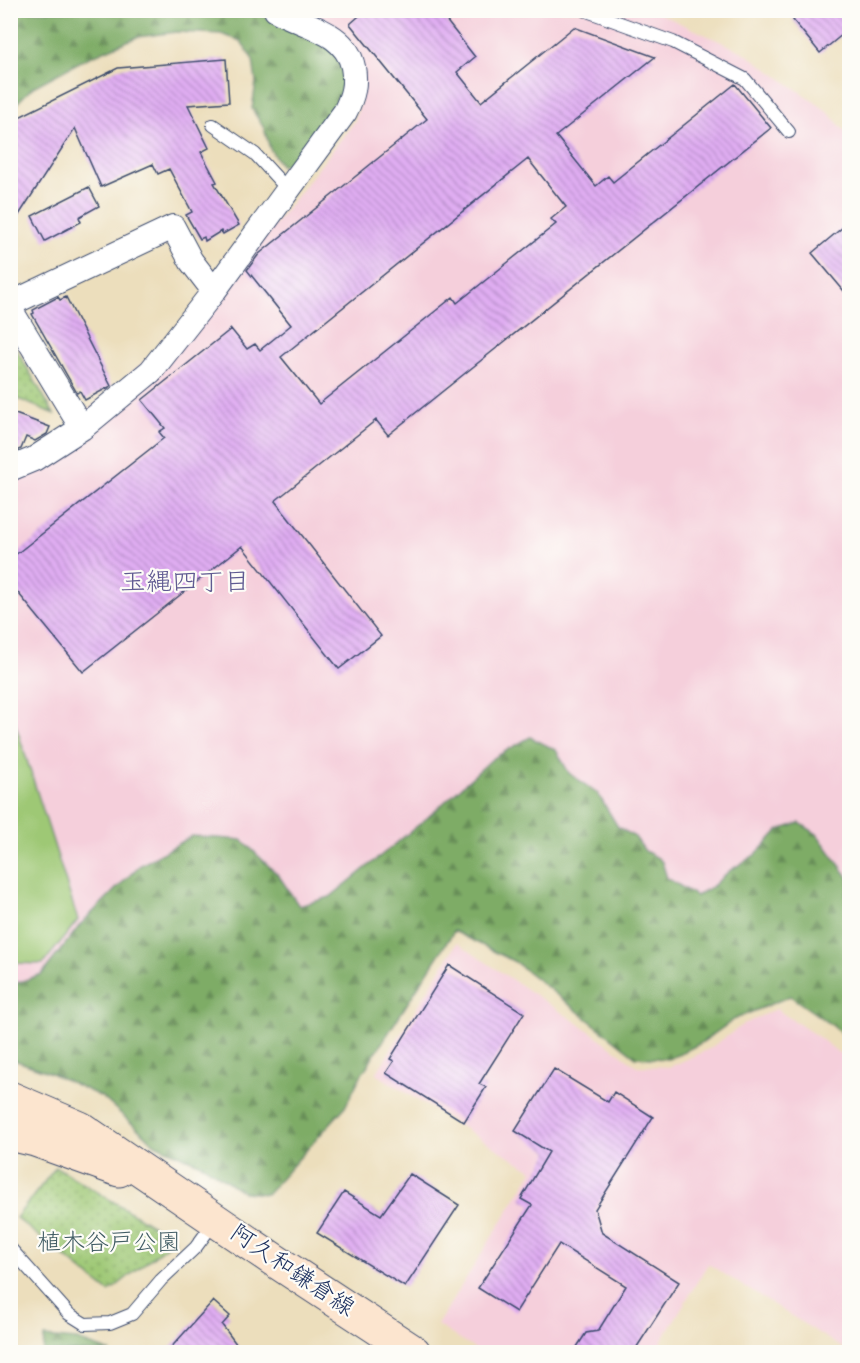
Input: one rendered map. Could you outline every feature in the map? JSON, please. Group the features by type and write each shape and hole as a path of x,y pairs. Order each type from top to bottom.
{"main road":[{"name":"阿久和鎌倉線","path":"10,1098 80,1128 414,1353"},
{"name":"阿久和鎌倉線","path":"10,1134 80,1155 171,1190"}],"street":[{"path":"10,469 34,459 82,428 151,370 214,291 345,112 353,96 355,80 351,60 339,41 276,10"},
{"path":"10,304 173,227 191,261 214,291"},
{"path":"10,309 82,428"}],"lane":[{"path":"584,10 673,42 745,79 789,132"},
{"path":"213,125 255,154 288,190"},
{"path":"10,1248 69,1314 85,1324 110,1323 132,1314 161,1280 196,1247 216,1220"}],"shaded area":[{"path":"299,11 654,11 745,53 827,111 850,137 849,888 683,936 319,919 11,997 11,476 217,299 355,121 361,100"},
{"path":"457,943 594,1034 637,1066 670,1067 709,1049 744,1024 776,1009 820,1038 849,1061 849,1352 708,1264 655,1352 480,1352 437,1325 533,1171 376,1074"}],"green space":[{"path":"11,11 258,11 280,25 329,45 342,64 344,78 341,92 326,123 299,162 281,166 270,149 264,128 252,109 256,82 253,60 241,41 221,34 176,32 137,37 85,59 33,87 11,109"},
{"path":"11,340 54,414 11,396"},
{"path":"10,707 78,920 43,964 11,963"},
{"path":"530,737 556,750 569,773 598,794 618,827 635,837 645,851 662,862 667,878 696,896 755,855 779,830 800,823 817,834 849,878 849,1040 790,996 735,1019 701,1043 669,1059 636,1057 515,962 454,931 360,1077 345,1107 267,1194 243,1192 203,1165 155,1144 102,1097 51,1073 11,1059 11,985 42,974 80,925 139,866 192,836 242,840 279,876 299,906 330,897 427,818 492,759"},
{"name":"植木谷戸公園","path":"56,1167 175,1239 109,1292 16,1218"},
{"path":"44,1337 77,1340 111,1352 43,1352"}],"building":[{"path":"366,10 438,10 475,57 457,72 481,102 574,27 655,57 556,136 596,186 608,176 613,182 735,84 771,128 388,435 376,420 275,501 381,636 339,669 242,546 83,672 10,583 10,559 164,438 159,432 165,428 142,400 231,329 247,349 255,344 260,350 291,325 247,270 259,254 427,119 350,24","holes":["528,159 566,207 551,219 556,224 457,303 453,297 319,404 281,357"]},
{"path":"805,10 849,10 849,29 820,53 793,20"},
{"path":"226,59 229,102 188,105 209,148 201,152 217,182 214,183 239,225 223,234 221,231 205,241 204,237 200,239 186,215 192,212 169,169 158,174 153,164 101,187 75,128 10,229 10,126 15,119 118,68"},
{"path":"89,187 99,206 79,217 81,222 45,241 32,216"},
{"path":"849,222 849,297 812,253"},
{"path":"58,297 60,300 66,297 111,386 85,400 80,391 77,393 32,314 33,310"},
{"path":"10,412 50,427 47,434 35,441 26,437 21,449 10,453"},
{"path":"449,965 524,1013 479,1084 486,1087 464,1122 386,1073 394,1061 390,1059"},
{"path":"554,1069 608,1102 614,1092 653,1117 595,1209 602,1233 679,1282 633,1353 573,1353 586,1333 598,1331 626,1286 559,1244 516,1312 478,1288 532,1205 521,1199 549,1152 515,1131"},
{"path":"410,1174 459,1205 405,1287 317,1233 344,1192 381,1215"},
{"path":"213,1301 230,1316 222,1325 243,1353 166,1353"}],"district":[{"name":"玉縄四丁目","path":"185,583"}]}
